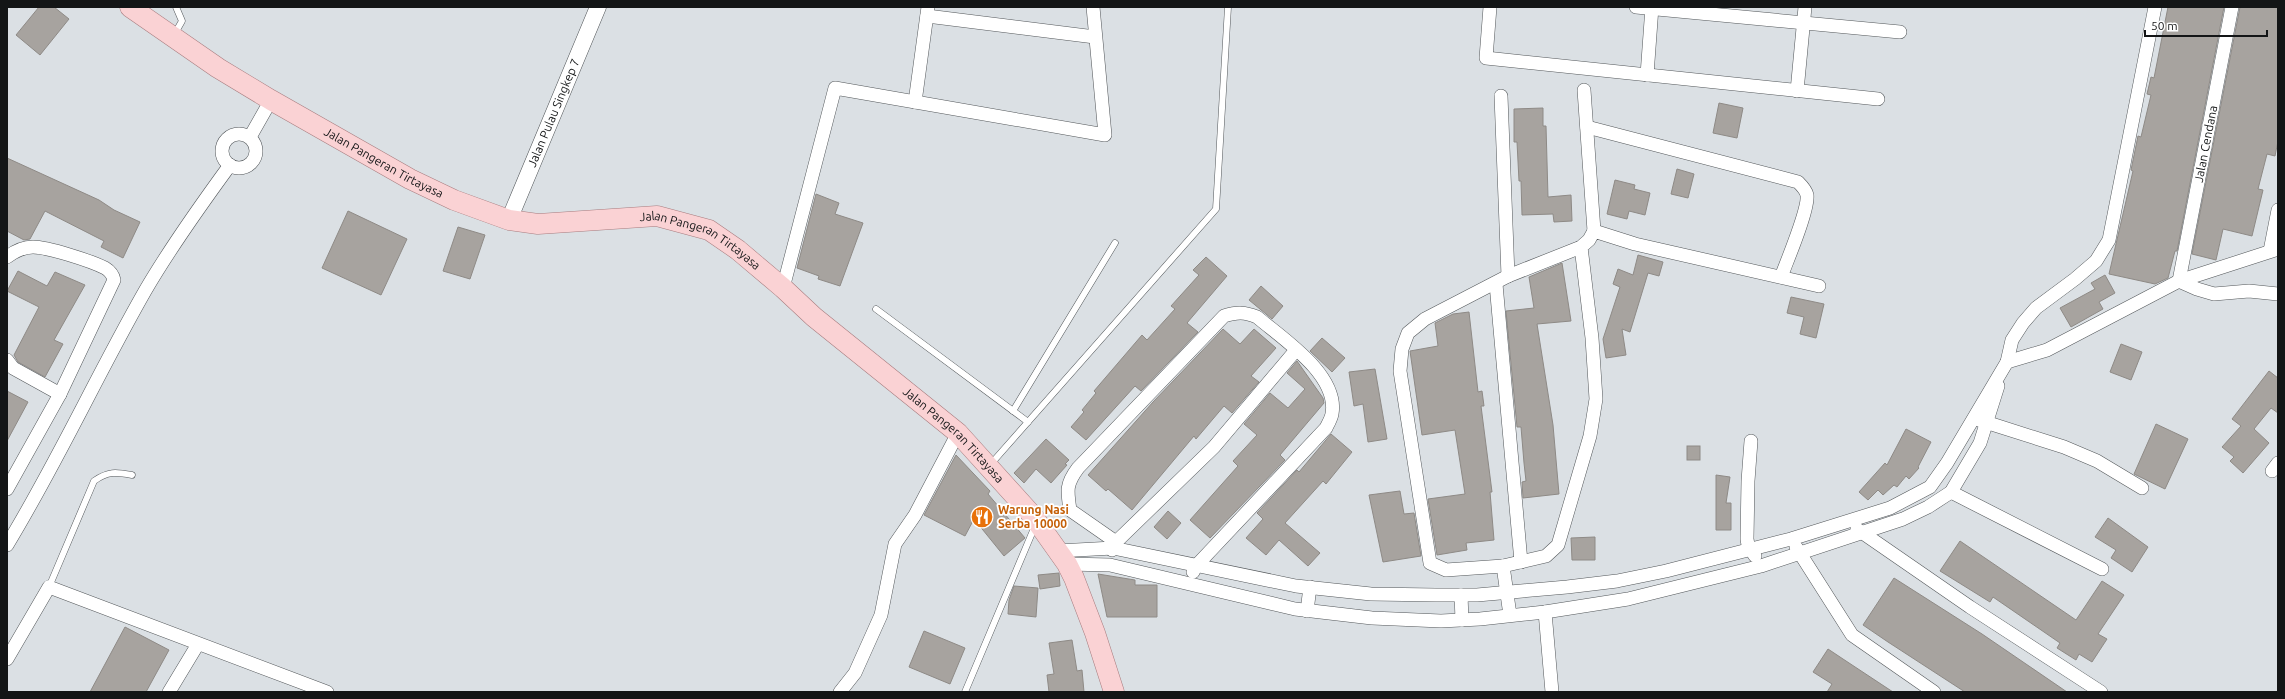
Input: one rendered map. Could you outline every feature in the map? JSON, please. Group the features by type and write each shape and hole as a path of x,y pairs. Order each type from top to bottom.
{"main road":[{"name":"Jalan Pangeran Tirtayasa","path":"130,7 271,100 410,179 454,200 509,220 538,224 657,216 683,221 709,230 738,250 784,288 814,318 958,433 1037,520 1062,557 1095,633 1114,692"}],"street":[{"name":"Jalan Pulau Singkep 7","path":"509,220 598,7"},
{"path":"784,288 835,88 1105,135 1093,7"},
{"path":"1490,7 1486,58 1878,99"},
{"path":"1636,7 1900,32"},
{"path":"1797,91 1805,7"},
{"path":"1062,557 1110,565 1307,611 1372,618 1462,620 1545,612 1628,599 1761,566 1903,519 1951,492 1980,443 2012,340 2036,308 2076,279 2096,261 2109,240 2155,7"},
{"name":"Jalan Cendana","path":"2180,281 2232,7"},
{"path":"1647,75 1652,8"},
{"path":"914,102 928,11 1095,37"},
{"path":"1581,247 1592,330 1596,400 1590,436 1558,545 1546,556 1503,566 1446,570 1430,563 1400,371 1402,349 1408,333 1425,319 1496,284 1508,276 1581,247 1589,240 1594,231 1584,90"},
{"path":"1501,96 1508,276"},
{"path":"250,137 271,100"},
{"path":"1587,127 1798,182 1803,187 1807,195 1805,208 1781,277"},
{"path":"236,134 250,137 256,147 254,160 243,168 230,165 222,155 225,142 236,134"},
{"path":"7,545 42,487 97,379 146,290 181,235 230,165"},
{"path":"1187,582 1196,566 1326,428 1332,415 1331,397 1320,371 1258,317 1245,312 1235,312 1224,316 1078,468 1069,481 1068,494 1070,510 1114,545 1196,566 1310,587 1371,594 1461,595 1506,592 1617,581 1666,571 1791,539 1890,508 1930,487 1947,463 2005,366 2047,350 2180,281 2274,250 2278,210"},
{"path":"1594,231 1635,244 1819,286"},
{"path":"7,257 15,250 33,247 89,262 106,269 113,275 114,280 60,394 7,489"},
{"path":"2180,281 2197,289 2214,294 2249,291 2278,294"},
{"path":"1496,284 1522,562"},
{"path":"1062,557 1114,545 1214,447 1296,350"},
{"path":"7,360 13,368 60,394"},
{"path":"1974,418 2064,447 2097,462 2142,488"},
{"path":"840,692 855,673 881,615 895,544 915,515 958,433"},
{"path":"1751,441 1747,539 1751,550 1761,566"},
{"path":"1951,492 2102,568"},
{"path":"1847,521 1970,607 2101,692"},
{"path":"1791,539 1852,635 1934,692"},
{"path":"1110,565 1114,545"},
{"path":"1503,566 1510,615"},
{"path":"7,659 49,587 327,692"},
{"path":"1307,611 1310,587"},
{"path":"1461,595 1462,620"},
{"path":"1545,612 1552,692"},
{"path":"169,692 198,644"}],"lane":[{"path":"174,36 182,21 176,7"},
{"path":"989,466 1216,209 1228,7"},
{"path":"1013,411 1115,242"},
{"path":"876,309 1028,422"},
{"path":"49,587 94,481 103,474 113,472 132,475"},
{"path":"965,692 1037,520"}],"building":[{"path":"39,7 54,7 69,19 40,55 16,35"},
{"path":"2168,7 2224,7 2177,251 2175,251 2168,278 2155,284 2109,274 2133,171 2131,170 2138,136 2141,137 2151,95 2147,94 2151,77 2154,78"},
{"path":"2240,7 2278,7 2278,141 2275,156 2267,154 2258,189 2263,190 2252,236 2223,229 2216,260 2192,254"},
{"path":"1719,103 1743,108 1737,138 1713,133"},
{"path":"1543,108 1543,126 1546,126 1548,197 1571,195 1572,221 1554,222 1553,214 1522,215 1521,181 1519,181 1517,142 1514,142 1514,109"},
{"path":"7,158 99,200 114,210 140,222 123,258 101,247 104,241 45,211 30,239 24,240 7,231"},
{"path":"1677,169 1694,174 1688,198 1671,194"},
{"path":"1615,180 1635,185 1634,189 1650,193 1645,215 1629,211 1627,219 1607,214"},
{"path":"816,194 839,203 835,214 863,223 840,286 818,279 819,276 797,268"},
{"path":"348,211 407,239 381,295 322,268"},
{"path":"458,227 485,235 470,279 443,271"},
{"path":"1638,255 1663,262 1659,276 1648,273 1630,332 1622,329 1626,355 1606,358 1603,339 1620,287 1613,284 1618,269 1633,275"},
{"path":"1206,257 1227,276 1187,323 1198,332 1141,391 1135,386 1086,440 1071,427 1084,412 1082,410 1096,393 1094,391 1142,335 1147,340 1175,309 1171,306 1199,275 1193,270"},
{"path":"1562,263 1571,321 1537,324 1553,425 1559,494 1523,498 1522,482 1526,481 1521,427 1517,427 1506,311 1534,308 1529,277"},
{"path":"18,271 47,286 55,272 85,285 54,340 63,344 45,377 18,362 14,355 39,307 7,291"},
{"path":"2105,275 2115,293 2099,302 2103,309 2071,327 2060,308 2095,289 2091,283"},
{"path":"1261,286 1283,306 1272,319 1249,300"},
{"path":"1791,297 1824,304 1816,338 1800,334 1804,317 1787,313"},
{"path":"1469,312 1478,392 1482,391 1484,406 1481,406 1492,492 1490,492 1494,540 1466,543 1467,550 1437,555 1428,499 1465,494 1455,430 1422,435 1410,351 1438,346 1435,323 1453,314"},
{"path":"1223,329 1240,344 1254,329 1276,348 1251,376 1259,382 1232,413 1224,406 1196,439 1194,436 1132,510 1108,489 1106,491 1088,475 1153,402"},
{"path":"1322,338 1345,358 1332,372 1310,351"},
{"path":"2121,344 2142,352 2131,380 2110,372"},
{"path":"1297,361 1323,398 1324,403 1280,455 1285,460 1210,538 1190,520 1238,466 1233,461 1257,435 1244,424 1270,393 1288,408 1305,389 1287,373"},
{"path":"1375,369 1387,439 1368,442 1363,404 1354,406 1349,372"},
{"path":"2269,371 2278,378 2278,413 2271,408 2254,429 2269,443 2243,473 2230,461 2234,457 2222,447 2241,426 2232,419"},
{"path":"7,391 28,402 7,441"},
{"path":"2156,424 2188,439 2165,489 2134,474"},
{"path":"1906,429 1931,442 1918,467 1919,468 1909,479 1906,476 1897,487 1894,485 1883,495 1878,490 1868,500 1859,492 1885,463 1887,465"},
{"path":"1331,434 1352,452 1326,484 1323,481 1285,523 1320,553 1308,566 1279,540 1266,555 1246,538 1263,519 1257,513 1297,470 1299,472"},
{"path":"1046,439 1069,460 1065,464 1067,465 1051,483 1036,469 1024,483 1014,473"},
{"path":"1687,446 1700,446 1700,460 1687,460"},
{"path":"956,455 990,491 988,494 1025,538 1004,556 974,519 965,536 924,515"},
{"path":"1716,475 1730,477 1726,503 1731,503 1731,530 1716,530"},
{"path":"1400,491 1404,514 1414,513 1421,556 1383,562 1369,495"},
{"path":"1168,511 1181,523 1167,539 1154,527"},
{"path":"2108,518 2148,547 2132,572 2111,558 2116,550 2095,537"},
{"path":"1595,537 1595,560 1572,560 1571,538"},
{"path":"1960,541 2076,620 2102,581 2124,595 2098,634 2107,639 2092,662 2079,654 2076,660 2057,648 2060,643 1993,597 1990,602 1940,571"},
{"path":"1059,573 1060,586 1040,589 1038,575"},
{"path":"1098,574 1135,580 1135,585 1157,585 1157,617 1107,617"},
{"path":"1894,578 1982,634 2067,692 1965,692 1888,642 1863,625"},
{"path":"1014,586 1038,588 1036,617 1008,614 1009,600"},
{"path":"125,627 169,650 146,692 90,692"},
{"path":"924,631 965,648 950,684 909,667"},
{"path":"1072,640 1077,671 1082,670 1084,692 1049,692 1047,675 1054,674 1049,643"},
{"path":"1828,649 1893,692 1827,692 1832,684 1813,672"}],"place":[{"name":"Warung Nasi Serba 10000","path":"982,517"}]}
